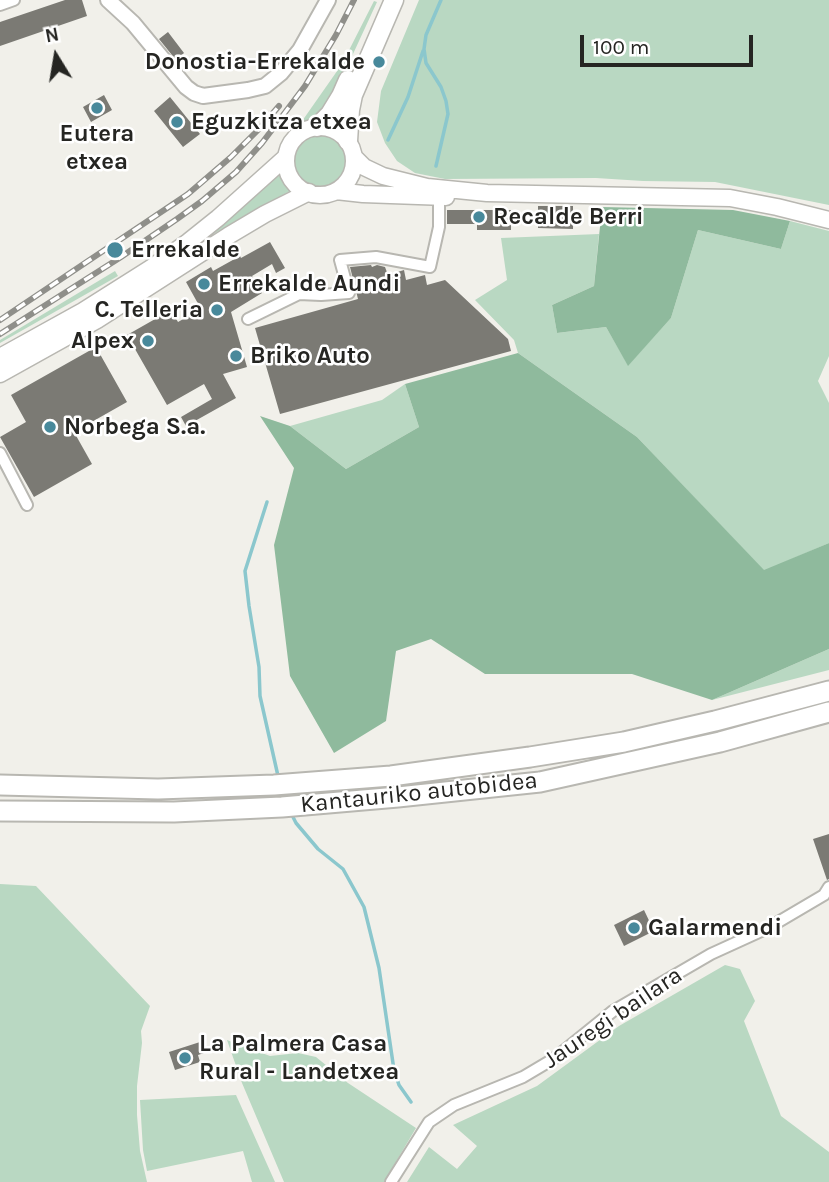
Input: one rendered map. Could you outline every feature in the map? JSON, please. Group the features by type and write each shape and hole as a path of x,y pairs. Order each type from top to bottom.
{"highway":[{"name":"Kantauriko autobidea","path":"0,785 176,788 274,785 391,775 530,757 624,741 715,721 829,691"},
{"name":"Kantauriko autobidea","path":"0,811 174,812 282,807 540,782 720,742 829,712"}],"main road":[{"path":"317,127 331,114 341,96 384,0"},
{"path":"336,191 351,175 354,165 350,110 353,95 394,0"},
{"path":"487,193 439,198 336,191 325,194 309,192 295,184 289,175 286,157 293,140 308,129 327,127 343,136 369,170 383,177 427,187 487,193 730,198 829,220"},
{"path":"0,357 74,316 151,268 188,242 286,157"},
{"path":"0,374 97,320 265,214 309,192"}],"street":[{"path":"0,5 14,0"},
{"path":"108,0 142,33 186,86 203,96 265,86 281,73 300,50 328,0"},
{"path":"248,319 299,294 349,293 340,260 376,257 430,267 439,227 439,198"},
{"path":"0,453 27,505"},
{"name":"Jauregi bailara","path":"391,1182 429,1122 454,1105 523,1077 555,1058 613,1011 711,954 768,928 824,895 829,887"}],"green space":[{"path":"419,0 829,0 829,205 715,182 596,178 445,179 415,173 397,161 385,143 377,122 381,91"},
{"path":"374,1 377,2 332,103 321,118 300,124 342,64"},
{"path":"321,134 340,142 348,161 340,180 321,188 302,180 294,161 302,142"},
{"path":"279,173 290,191 210,236 212,228"},
{"path":"602,207 733,210 790,221 781,249 698,230 671,318 628,366 606,327 557,333 552,305 594,286"},
{"path":"790,221 829,231 829,356 818,381 829,403 829,543 764,571 637,437 518,353 514,340 475,300 507,280 501,238 599,234 594,286 552,305 557,333 606,327 628,365 671,318 698,230 781,249"},
{"path":"115,271 118,276 0,343 0,340"},
{"path":"518,353 637,437 764,570 829,543 829,649 712,700 632,674 485,674 431,639 396,651 386,721 334,753 290,676 274,545 294,468 260,416 290,426 346,469 419,427 405,384"},
{"path":"405,384 419,427 346,469 290,426 382,400"},
{"path":"829,649 829,670 712,700"},
{"path":"0,884 36,886 150,1006 141,1031 137,1086 140,1151 147,1182 0,1182"},
{"path":"725,965 740,969 755,1001 744,1021 781,1116 829,1152 829,1182 407,1182 429,1147 457,1169 477,1146 453,1125 537,1086 619,1026"},
{"path":"227,1040 270,1056 298,1053 316,1057 348,1083 416,1128 384,1182 284,1182"},
{"path":"236,1095 275,1182 252,1182 243,1151 147,1171 140,1100"}],"building":[{"path":"65,0 82,0 87,16 0,46 0,22"},
{"path":"168,32 184,53 176,60 159,39"},
{"name":"Eutera etxea","path":"104,95 112,110 91,122 83,107"},
{"name":"Eguzkitza etxea","path":"170,97 200,134 183,147 154,111"},
{"path":"538,206 573,206 573,229 538,228"},
{"name":"Recalde Berri","path":"447,210 511,210 511,230 477,230 477,224 447,224"},
{"path":"270,242 285,268 276,273 272,264 252,276 262,293 231,312 247,367 223,374 236,398 186,426 181,417 212,399 204,384 167,405 127,335 171,310 178,322 201,309 186,282 211,267 213,271"},
{"path":"350,267 385,267 388,275 404,270 406,280 425,275 427,285 445,280 508,339 511,351 280,414 255,328 358,299"},
{"name":"Norbega S.a.","path":"96,347 127,402 74,432 92,464 34,497 0,437 26,422 11,395"},
{"path":"829,834 829,879 827,880 813,839"},
{"name":"Galarmendi","path":"644,910 654,931 624,946 614,925"},
{"name":"La Palmera Casa Rural - Landetxea","path":"200,1042 204,1053 198,1055 200,1062 175,1070 169,1052"}],"waterway":[{"path":"436,166 448,114 441,87 426,63 424,49 426,35 441,0"},
{"path":"388,140 408,97 423,51"},
{"path":"267,502 245,571 259,667 260,696 278,776"},
{"path":"291,813 318,849 343,869 364,907 379,968 394,1070 399,1085 411,1102"}],"railway":[{"path":"0,334 177,219 236,172 262,143 305,86 354,0"},
{"path":"0,320 188,194 231,157 279,106"}],"place":[{"name":"Donostia-Errekalde","path":"379,62"},
{"name":"Eutera etxea","path":"97,108"},
{"name":"Eguzkitza etxea","path":"177,122"},
{"name":"Recalde Berri","path":"479,217"},
{"name":"Errekalde","path":"115,250"},
{"name":"Errekalde Aundi","path":"204,284"},
{"name":"C. Telleria","path":"217,310"},
{"name":"Alpex","path":"148,341"},
{"name":"Briko Auto","path":"236,356"},
{"name":"Norbega S.a.","path":"50,427"},
{"name":"Galarmendi","path":"634,928"},
{"name":"La Palmera Casa Rural - Landetxea","path":"185,1058"}]}
